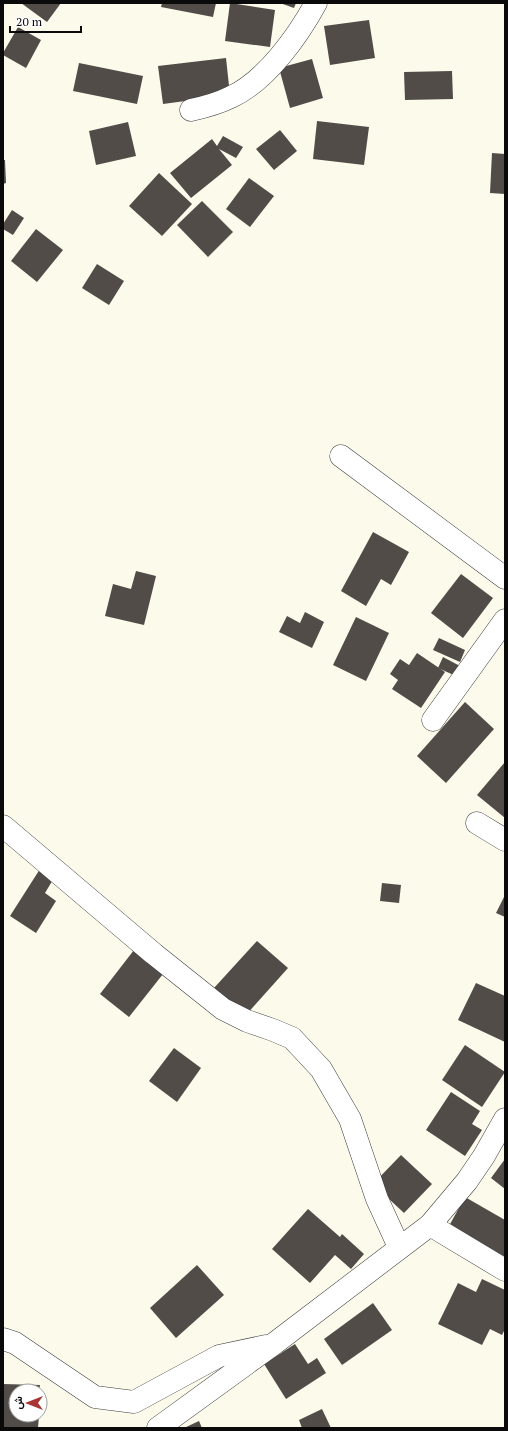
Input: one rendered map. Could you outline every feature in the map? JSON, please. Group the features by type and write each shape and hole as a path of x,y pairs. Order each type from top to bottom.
{"street":[{"path":"191,110 208,106 232,97 260,78 291,42 316,3"},
{"path":"340,456 505,578"},
{"path":"433,720 505,620"},
{"path":"477,823 505,840"},
{"path":"3,826 154,954 223,1009 247,1022 292,1038 321,1069 350,1119 377,1199 399,1247"},
{"path":"158,1428 276,1343 399,1247 430,1225 467,1181 484,1156 505,1119"},
{"path":"430,1225 505,1270"},
{"path":"3,1339 14,1343 95,1397 134,1402 219,1356 276,1343"}],"building":[{"path":"21,3 61,3 47,22"},
{"path":"162,3 216,3 213,17 161,7"},
{"path":"230,3 275,10 270,47 225,41"},
{"path":"280,3 296,3 294,8"},
{"path":"369,20 375,58 330,65 324,26"},
{"path":"18,27 41,40 26,68 3,55"},
{"path":"226,58 230,95 163,104 158,66"},
{"path":"312,59 323,98 290,108 279,68"},
{"path":"79,63 143,76 137,104 73,91"},
{"path":"452,71 453,99 405,100 404,72"},
{"path":"317,121 369,127 364,165 313,159"},
{"path":"128,122 136,156 96,165 89,131"},
{"path":"280,130 297,151 274,170 256,149"},
{"path":"223,136 243,147 236,158 219,149 232,165 191,198 170,173 212,139 217,146"},
{"path":"492,153 505,154 505,194 490,193"},
{"path":"3,160 5,160 6,183 3,184"},
{"path":"159,173 192,204 162,236 129,206"},
{"path":"249,178 274,196 250,227 226,209"},
{"path":"202,201 233,232 208,257 177,225"},
{"path":"12,210 24,218 13,235 3,229 3,224"},
{"path":"36,229 63,250 37,282 11,261"},
{"path":"97,264 124,281 109,305 82,288"},
{"path":"373,532 409,552 391,585 381,579 366,606 341,591"},
{"path":"136,571 156,576 144,625 105,616 113,584 131,589"},
{"path":"461,574 493,598 463,638 431,613"},
{"path":"305,612 324,622 312,648 279,632 287,616 300,623"},
{"path":"356,617 389,633 366,681 333,665"},
{"path":"439,638 465,650 460,662 433,650"},
{"path":"417,653 445,672 421,708 392,689 398,680 390,674 400,659 409,665"},
{"path":"443,657 460,666 456,676 438,668"},
{"path":"465,702 494,729 446,783 417,756"},
{"path":"505,762 505,818 477,795"},
{"path":"40,869 54,878 45,893 56,901 36,933 10,916"},
{"path":"382,883 401,885 399,903 380,901"},
{"path":"505,895 505,917 496,913"},
{"path":"257,941 288,968 245,1016 214,988"},
{"path":"134,950 163,974 129,1017 100,994"},
{"path":"476,983 505,996 505,1042 458,1020"},
{"path":"465,1045 505,1072 482,1107 442,1080"},
{"path":"174,1048 201,1068 177,1102 149,1081"},
{"path":"451,1092 480,1111 472,1124 482,1130 465,1156 426,1130"},
{"path":"401,1155 432,1184 404,1213 373,1184"},
{"path":"505,1159 505,1189 491,1178"},
{"path":"465,1197 505,1220 505,1259 449,1226"},
{"path":"308,1209 340,1237 342,1234 364,1254 351,1269 335,1255 310,1283 272,1249"},
{"path":"197,1265 224,1295 176,1338 150,1308"},
{"path":"482,1279 505,1290 505,1329 502,1335 490,1329 482,1345 438,1324 458,1283 476,1292"},
{"path":"373,1303 392,1330 342,1365 324,1339"},
{"path":"295,1344 308,1364 317,1358 326,1373 286,1399 264,1364"},
{"path":"3,1384 8,1384 8,1423 38,1423 38,1428 3,1428"},
{"path":"322,1409 331,1428 302,1428 299,1420"},
{"path":"199,1421 202,1428 184,1428"}]}
